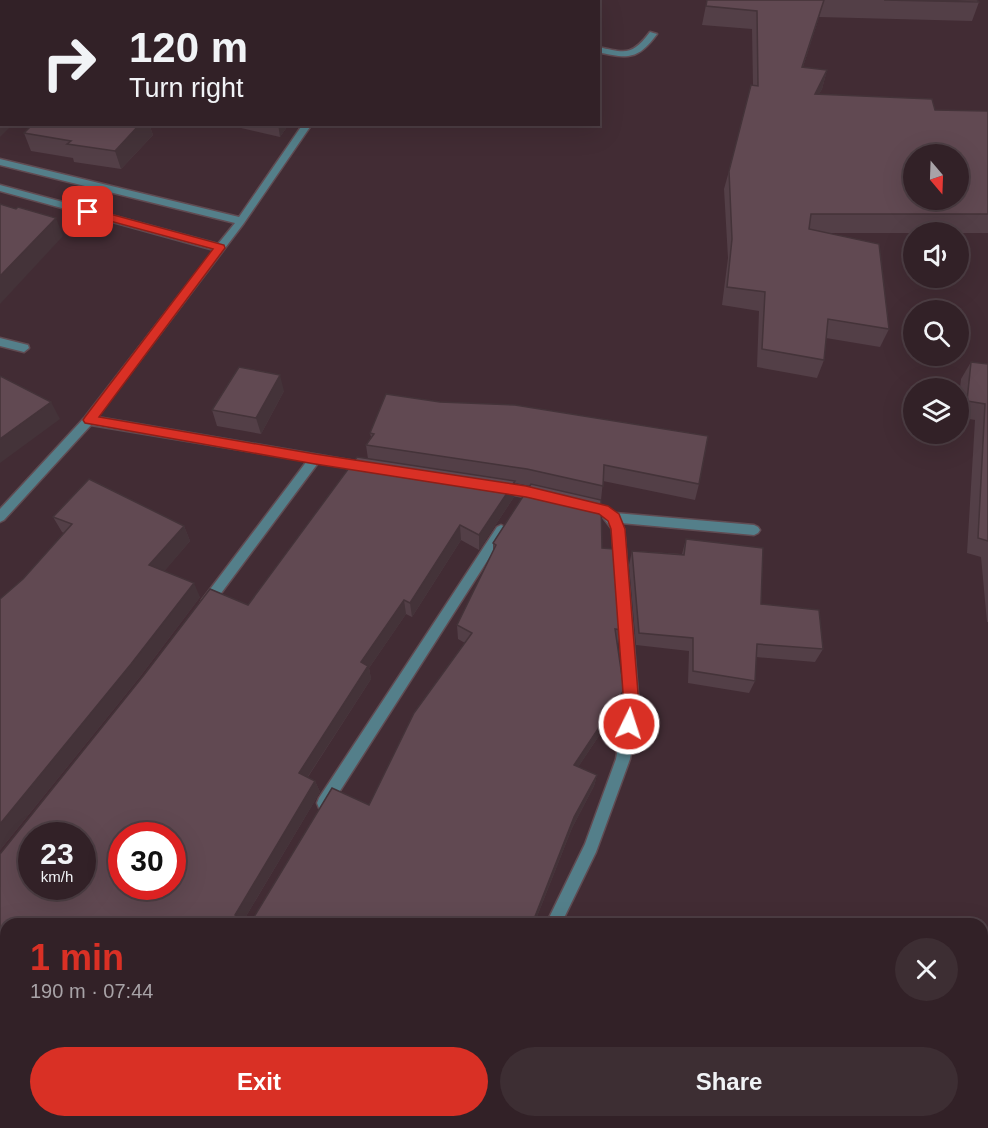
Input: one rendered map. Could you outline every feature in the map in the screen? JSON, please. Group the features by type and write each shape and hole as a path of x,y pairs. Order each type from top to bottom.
{"street":[{"path":"600,49 625,55 634,54 640,52 653,34"},
{"path":"0,517 89,420 241,221 307,126"},
{"path":"0,162 241,221"},
{"path":"0,188 220,248"},
{"path":"0,342 24,348"},
{"path":"89,420 374,468"},
{"path":"196,617 315,459"},
{"path":"491,486 523,497 548,497"},
{"path":"556,918 591,847 622,759 632,706 618,529 614,518 603,509 570,502"},
{"path":"614,518 754,530"},
{"path":"316,816 507,521"}],"building":[{"path":"707,0 824,0 802,67 827,70 815,94 932,99 935,110 988,111 988,214 811,214 809,229 879,244 889,329 828,319 824,360 762,349 765,292 727,287 732,239 729,171 751,85 758,86 757,11 706,6"},
{"path":"884,0 977,0 979,2"},
{"path":"31,126 138,126 115,151 67,144 71,141 24,133"},
{"path":"0,204 56,218 0,276"},
{"path":"971,362 988,364 988,541 978,538 985,404 969,401"},
{"path":"239,367 280,375 256,418 212,410"},
{"path":"0,376 51,402 0,439"},
{"path":"386,394 440,402 515,405 708,436 699,484 604,465 603,486 527,469 366,445 374,434 370,433"},
{"path":"357,457 515,481 479,535 460,525 410,603 404,600 361,662 368,666 299,773 315,781 235,915 237,918 0,918 0,854 18,832 18,900 96,900 96,822 26,822 210,589 248,605"},
{"path":"89,479 184,526 149,565 194,583 0,824 0,599 23,579 72,524 53,517"},
{"path":"531,484 601,500 602,548 615,549 621,630 615,629 624,690 574,765 597,775 574,817 534,918 237,918 254,917 332,788 369,805 414,713 472,633 457,625 496,545 493,543"},
{"path":"686,539 763,548 761,604 819,610 823,649 757,644 755,681 693,671 693,638 639,633 632,551 684,555"}],"route":[{"path":"88,212 220,248 89,420 526,492 603,509 614,518 618,529 632,706 629,724"}]}
